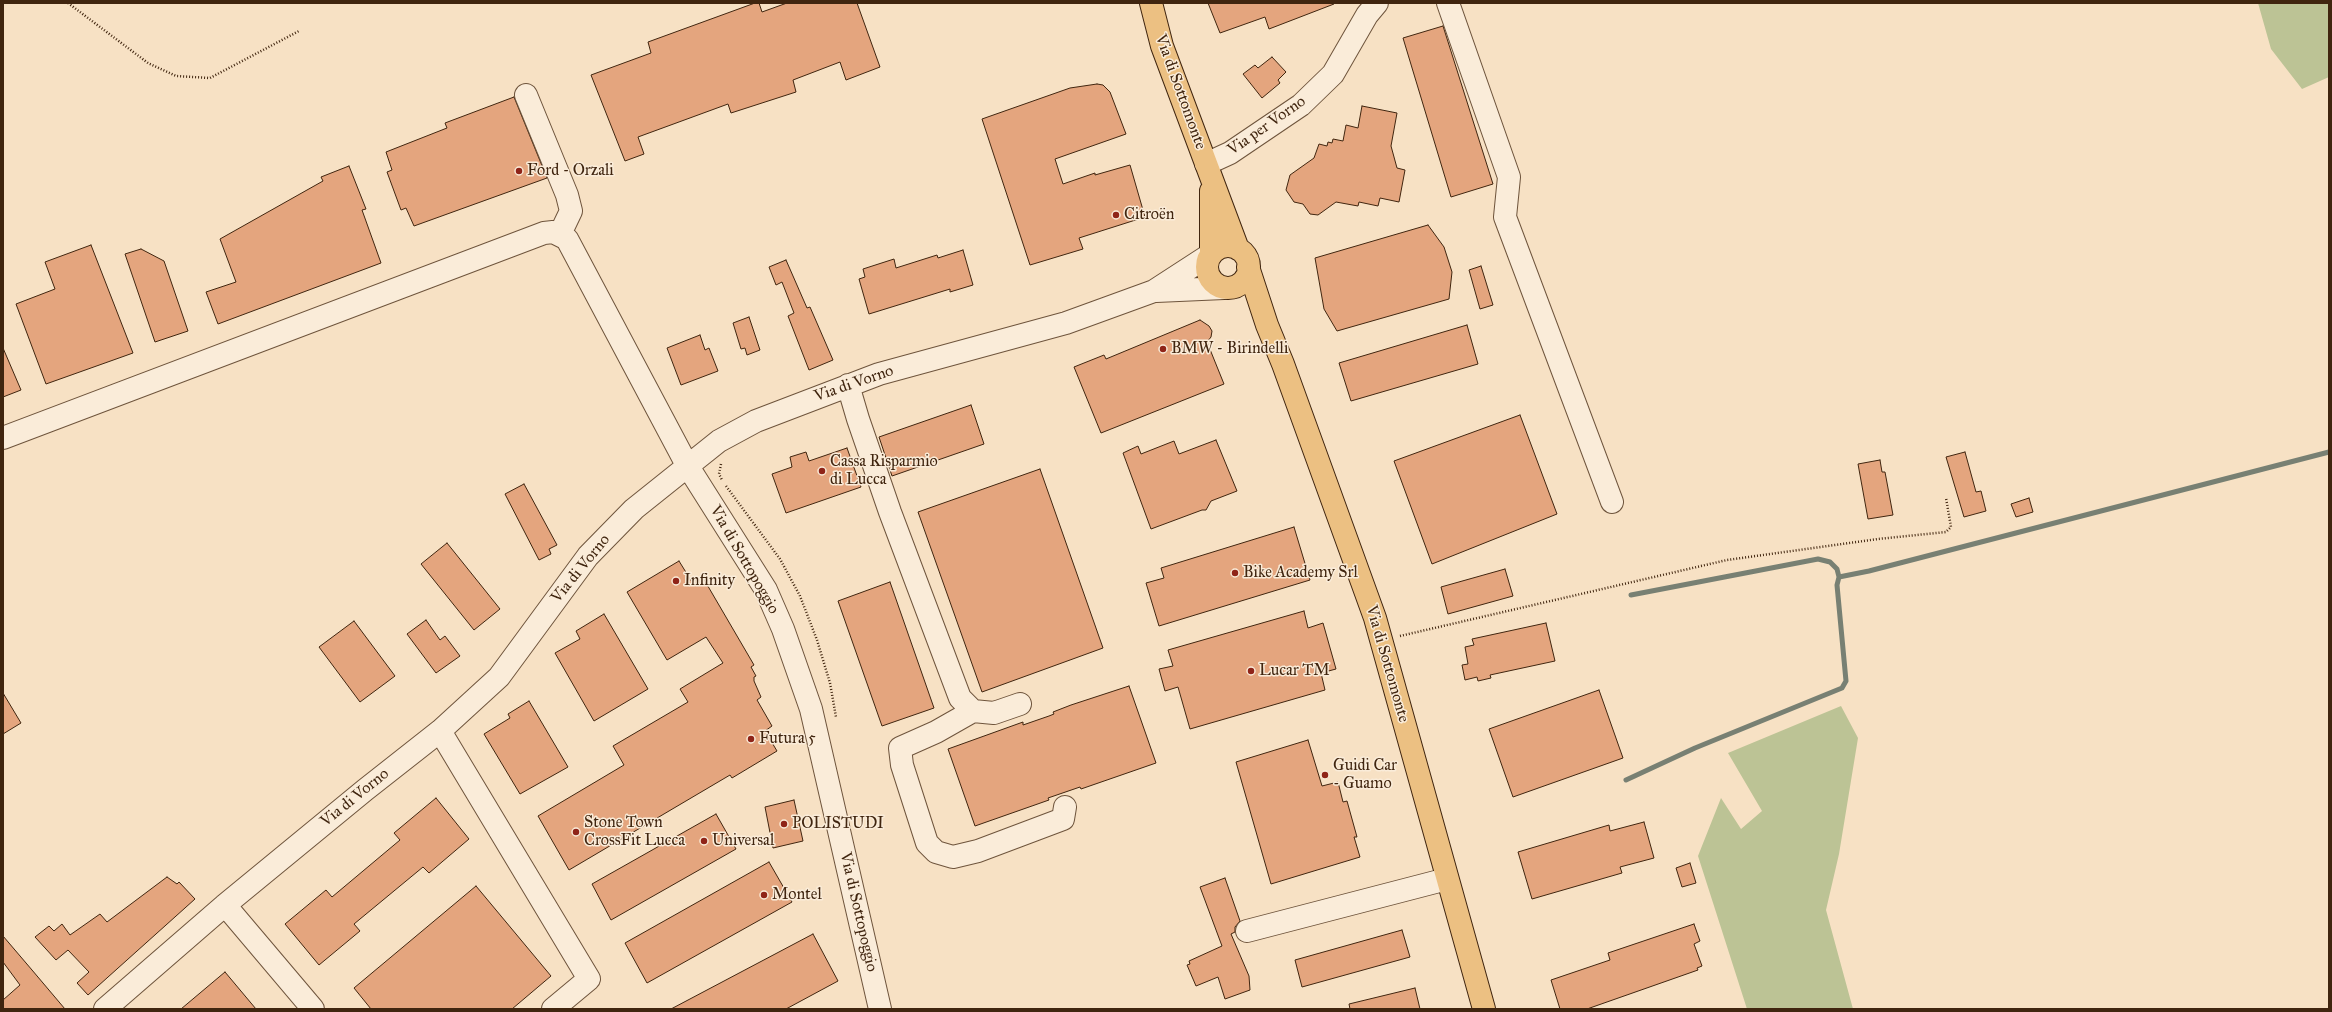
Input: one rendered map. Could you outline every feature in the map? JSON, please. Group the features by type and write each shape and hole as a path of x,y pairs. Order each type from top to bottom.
{"main road":[{"name":"Via di Sottomonte","path":"1151,3 1162,46 1286,372 1375,618 1484,1009"},
{"name":"Via di Sottomonte","path":"1209,172 1211,254 1206,268 1208,275 1212,281 1246,303 1267,325"},
{"path":"1211,254 1224,247 1243,258 1244,281 1238,286 1224,288"}],"street":[{"name":"Via per Vorno","path":"1209,172 1230,153 1301,105 1333,74 1367,15 1377,3"},
{"path":"1448,3 1509,177 1505,217 1612,502"},
{"path":"3,438 544,233 560,234 571,211 567,195 526,95"},
{"name":"Via di Sottopoggio","path":"560,234 572,245 687,465 766,590 798,668 812,716 880,1009"},
{"name":"Via di Vorno","path":"105,1009 225,905 365,790 440,731 499,677 588,556 634,509 687,465 719,441 756,421 879,374 1066,323 1154,291 1211,254"},
{"name":"Via di Vorno","path":"1154,291 1224,288"},
{"path":"848,385 890,512 960,698 973,711"},
{"path":"1020,704 994,713 973,711 936,732 900,748 902,765 927,843 936,852 954,857 978,851 1063,819 1065,807"},
{"path":"440,731 589,979 553,1009"},
{"path":"1248,931 1447,879"},
{"path":"225,905 313,1009"}],"path":[{"path":"68,3 148,63 176,76 210,78 299,31"},
{"path":"724,461 721,464 719,474 725,485 776,553 800,596 819,647 830,683 836,717"},
{"path":"1381,641 1727,560 1878,539 1946,532 1951,526 1946,498"}],"green space":[{"path":"2258,3 2329,3 2329,77 2302,89 2271,49"},
{"path":"1841,706 1858,738 1839,854 1826,910 1853,1009 1747,1009 1698,856 1721,798 1741,829 1762,811 1728,753"}],"building":[{"path":"755,3 759,3 762,12 787,3 857,3 880,67 846,80 840,62 793,80 796,92 731,113 728,104 638,137 644,154 625,161 591,75 651,53 648,42"},
{"path":"1208,3 1334,4 1269,29 1265,17 1220,33"},
{"path":"1443,26 1493,184 1451,197 1403,38"},
{"path":"1272,57 1286,72 1278,80 1280,83 1262,98 1243,74 1255,65 1258,68"},
{"path":"1097,84 1103,85 1110,92 1126,134 1055,159 1063,184 1095,173 1095,175 1130,165 1145,217 1079,238 1083,249 1030,265 982,119 1070,88"},
{"path":"514,97 547,178 414,226 406,208 401,210 387,172 392,170 386,152 447,128 445,123"},
{"path":"1362,106 1397,113 1391,146 1397,168 1405,170 1399,202 1380,198 1378,206 1359,202 1358,206 1336,202 1318,215 1310,214 1303,204 1294,202 1286,190 1290,175 1314,158 1319,144 1327,146 1328,142 1332,143 1333,139 1343,141 1346,125 1358,128"},
{"path":"349,166 366,209 362,210 381,263 218,324 206,292 236,282 220,239 323,181 321,177"},
{"path":"1428,225 1444,247 1452,272 1449,299 1337,331 1324,309 1315,258"},
{"path":"91,245 133,353 46,384 16,304 55,289 45,262"},
{"path":"141,249 164,261 188,331 155,342 125,254"},
{"path":"963,250 973,285 950,292 950,289 869,314 859,279 865,277 863,269 894,259 896,268 937,255 938,258"},
{"path":"786,260 807,308 810,307 833,360 809,370 788,316 794,313 782,282 776,285 769,267"},
{"path":"1481,266 1493,305 1480,309 1469,270"},
{"path":"749,317 760,350 747,355 745,348 741,349 733,323"},
{"path":"1200,320 1209,326 1212,331 1211,337 1207,342 1224,384 1101,433 1074,367 1104,355 1106,359"},
{"path":"1467,325 1478,364 1351,401 1339,363"},
{"path":"700,335 705,350 709,348 718,371 681,385 667,348"},
{"path":"3,348 21,390 3,397"},
{"path":"971,405 984,444 892,476 879,437"},
{"path":"1520,415 1557,514 1432,564 1394,461"},
{"path":"1216,440 1237,491 1211,501 1206,510 1202,510 1151,529 1123,453 1138,446 1141,454 1174,441 1179,454"},
{"path":"847,448 861,487 786,513 772,474 792,467 790,457 806,452 809,461"},
{"path":"1965,452 1976,492 1981,491 1986,511 1964,517 1946,457"},
{"path":"1880,460 1882,472 1885,472 1893,515 1868,519 1858,464"},
{"path":"1040,469 1103,648 982,692 918,512"},
{"path":"524,484 557,545 549,549 551,554 539,560 505,494"},
{"path":"2029,498 2033,512 2016,517 2011,504"},
{"name":"Bike Academy Srl","path":"1294,527 1310,580 1159,626 1146,583 1164,578 1161,568"},
{"path":"447,543 500,609 474,630 421,564"},
{"path":"679,561 692,582 702,576 754,665 751,667 756,676 754,677 754,681 761,697 757,700 772,726 765,731 777,751 732,778 730,775 569,870 538,816 624,765 613,746 688,702 680,689 723,663 706,637 667,660 627,592"},
{"path":"1505,569 1513,596 1448,614 1441,587"},
{"path":"890,582 934,708 882,726 838,601"},
{"name":"Lucar TM","path":"1304,611 1308,628 1323,623 1336,669 1321,673 1325,690 1190,729 1178,687 1165,691 1159,669 1173,666 1168,650"},
{"path":"604,614 648,689 594,721 555,653 580,639 576,631"},
{"path":"426,620 440,640 445,636 460,656 436,673 407,634"},
{"path":"354,621 395,676 360,702 319,647"},
{"path":"1546,623 1555,661 1490,675 1491,678 1478,681 1477,677 1465,680 1462,665 1468,664 1465,647 1474,645 1472,639"},
{"path":"1129,686 1156,763 1081,789 1080,787 1048,798 1049,800 975,826 948,749 1023,722 1023,725 1049,716 1054,714 1053,712 1071,705"},
{"path":"1599,690 1623,758 1513,797 1489,729"},
{"path":"3,693 21,723 3,734"},
{"path":"529,701 568,767 520,794 484,734 510,718 508,714"},
{"path":"1308,740 1322,786 1338,782 1343,802 1347,801 1357,837 1354,837 1360,857 1271,884 1236,762"},
{"path":"436,798 469,839 429,873 423,867 354,924 360,931 319,965 285,924 326,890 332,897 400,840 394,833"},
{"name":"POLISTUDI","path":"794,800 803,841 773,848 765,807"},
{"path":"716,814 736,849 611,920 592,884"},
{"path":"1644,822 1654,858 1620,867 1622,873 1532,899 1518,852 1609,825 1610,831"},
{"path":"769,862 792,902 647,983 625,943"},
{"path":"1690,863 1696,883 1682,887 1676,868"},
{"path":"167,877 177,884 179,882 195,899 88,995 77,983 89,972 68,950 56,960 35,937 49,926 54,931 62,924 70,935 100,914 107,922"},
{"path":"1225,878 1240,921 1235,927 1235,932 1231,934 1249,976 1250,990 1225,999 1218,977 1196,986 1187,965 1190,964 1189,961 1222,946 1200,887"},
{"path":"476,886 551,976 512,1009 371,1009 354,988"},
{"path":"1694,924 1700,941 1694,944 1702,966 1697,968 1698,970 1587,1009 1560,1009 1551,980 1610,960 1608,953"},
{"path":"1402,930 1410,957 1302,987 1295,960"},
{"path":"813,934 838,981 786,1009 671,1009"},
{"path":"3,936 65,1009 3,1009 3,1000 20,985 3,962"},
{"path":"225,972 256,1009 181,1009"},
{"path":"1415,988 1420,1009 1350,1009 1349,1004"}],"waterway":[{"path":"1839,577 1869,571 2329,452"},
{"path":"1626,780 1695,748 1842,688 1846,681 1837,585 1839,577 1837,569 1830,562 1818,559 1631,595"}],"place":[{"name":"Ford - Orzali","path":"519,171"},
{"name":"Citroën","path":"1116,215"},
{"name":"BMW - Birindelli","path":"1163,349"},
{"name":"Cassa Risparmio di Lucca","path":"822,471"},
{"name":"Bike Academy Srl","path":"1235,573"},
{"name":"Infinity","path":"676,581"},
{"name":"Lucar TM","path":"1251,671"},
{"name":"Futura 5","path":"751,739"},
{"name":"Guidi Car - Guamo","path":"1325,775"},
{"name":"POLISTUDI","path":"784,824"},
{"name":"Stone Town CrossFit Lucca","path":"576,832"},
{"name":"Universal","path":"704,841"},
{"name":"Montel","path":"764,895"}]}
